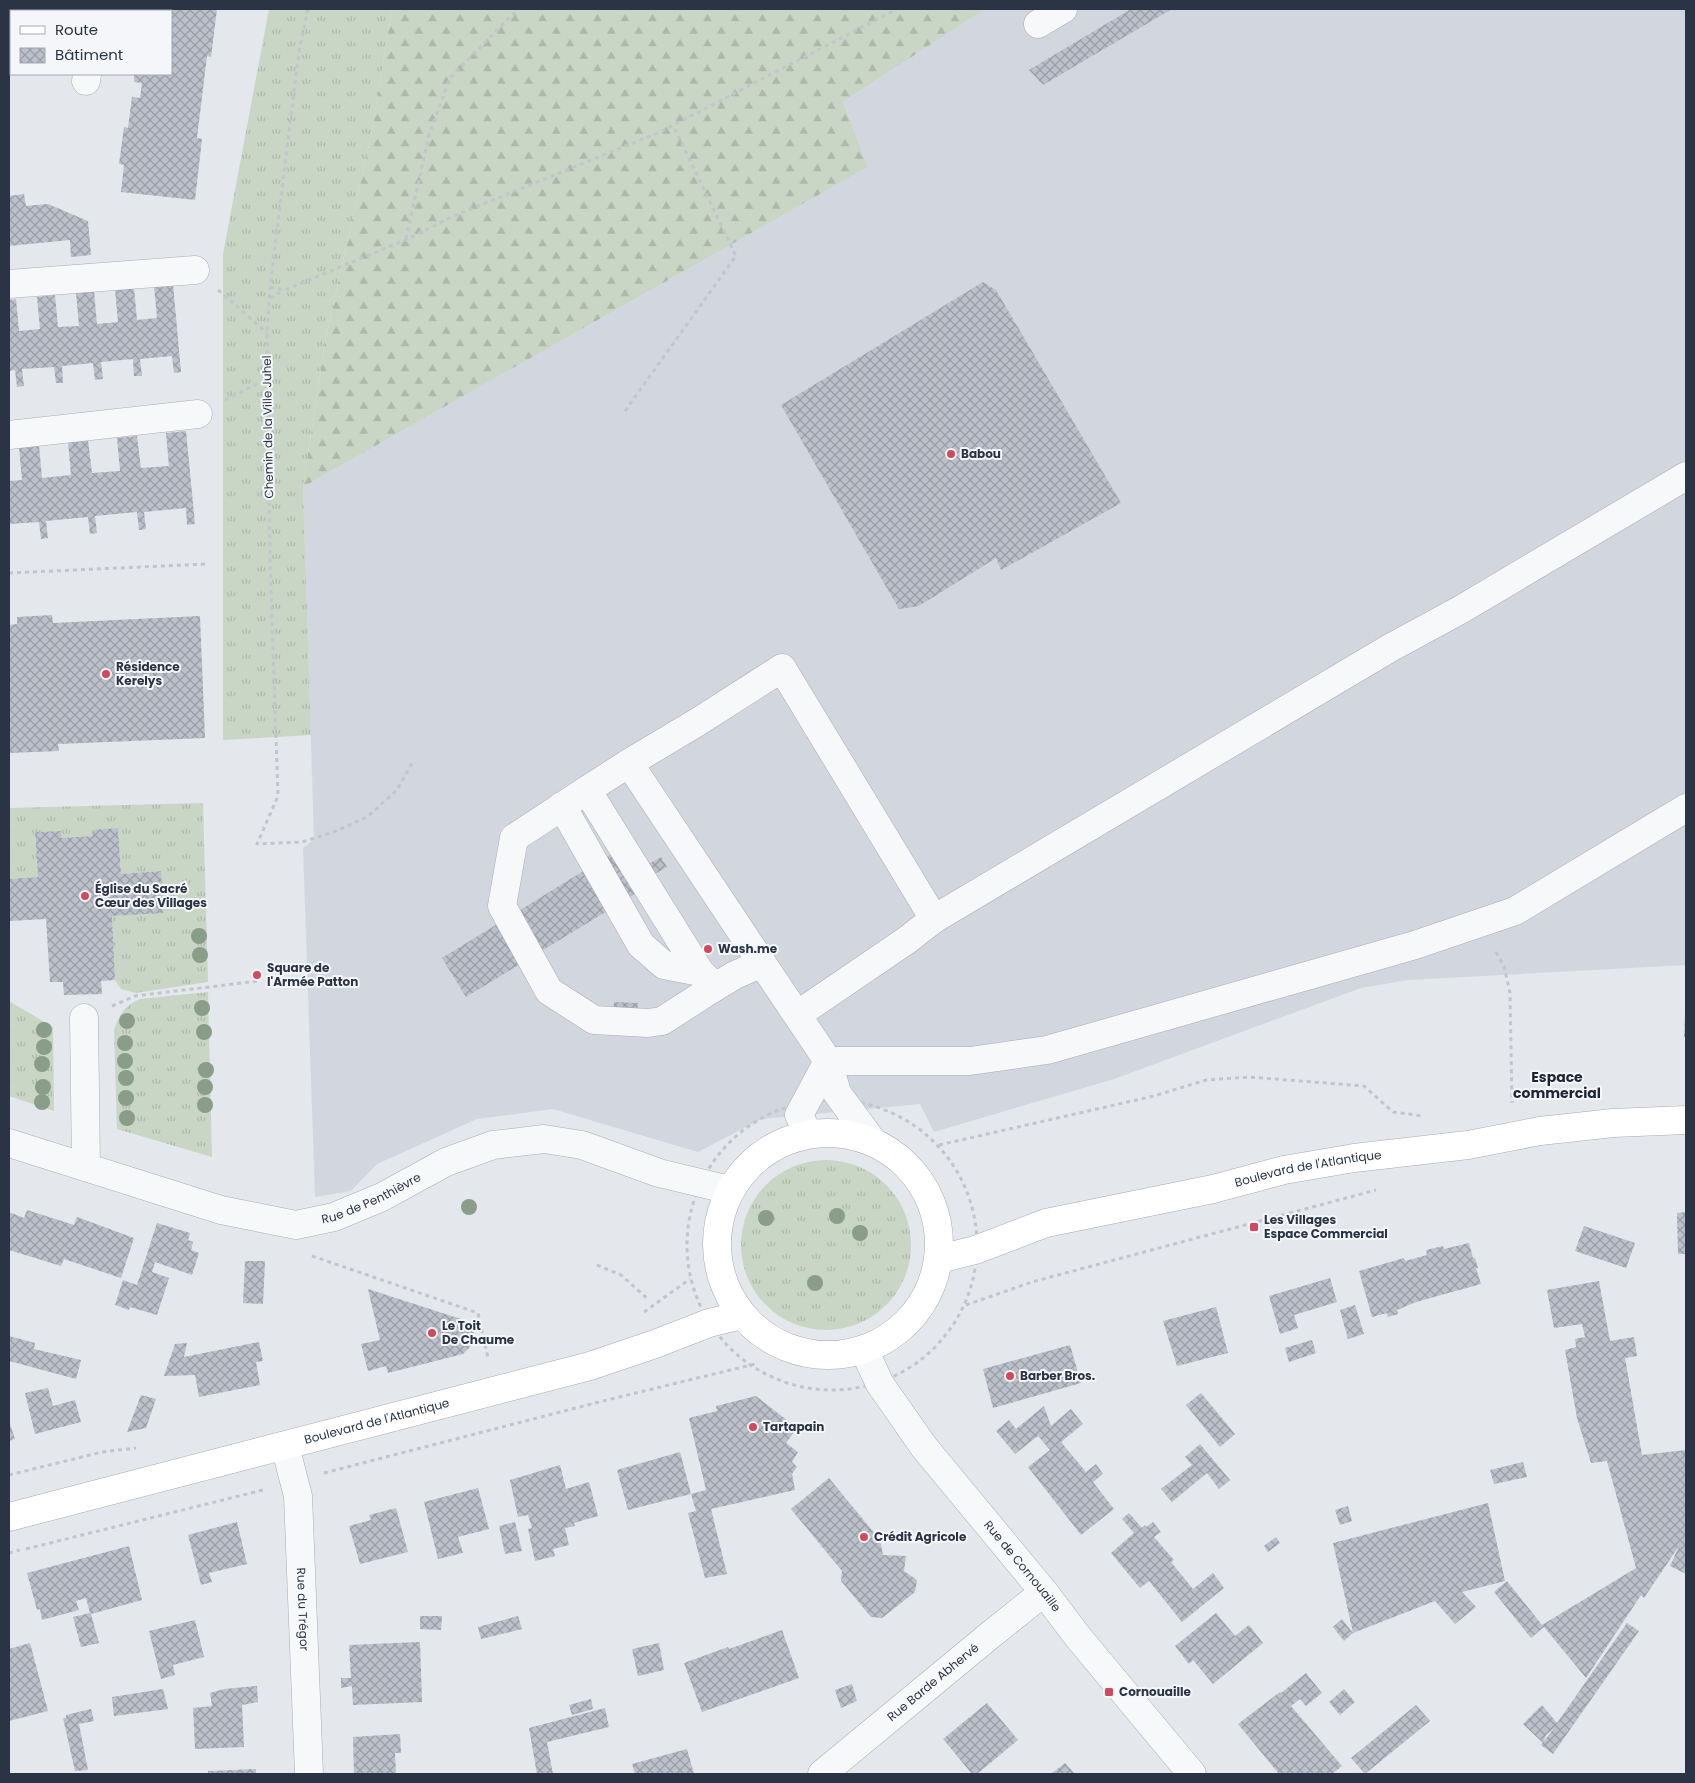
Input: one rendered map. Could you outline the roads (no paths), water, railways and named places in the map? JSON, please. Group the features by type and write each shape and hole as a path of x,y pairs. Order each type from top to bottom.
{"main road":[{"name":"Boulevard de l'Atlantique","path":"939,1259 975,1250 1046,1223 1213,1189 1284,1170 1354,1158 1468,1145 1540,1131 1613,1123 1686,1120"},
{"path":"830,1132 852,1135 873,1142 894,1154 906,1164 926,1189 935,1211 940,1234 939,1259 933,1284 921,1306 904,1326 864,1350 834,1355 808,1353 784,1346 761,1333 742,1316 725,1287 717,1255 718,1222 730,1190 750,1164 777,1145 808,1134 830,1132"},
{"name":"Boulevard de l'Atlantique","path":"9,1517 590,1366 655,1344 709,1322 742,1316"}],"street":[{"path":"1038,24 1062,9"},
{"path":"9,284 195,270"},
{"path":"9,435 198,414"},
{"path":"797,1015 907,940 934,919 1390,648 1460,610 1686,476"},
{"path":"708,979 662,1021 648,1023 594,1020 549,991 502,906 514,838 629,763 782,668 934,919"},
{"path":"629,763 828,1062 837,1093 873,1142"},
{"path":"587,790 708,979"},
{"path":"562,806 641,944 664,965 708,979 735,975 762,964"},
{"path":"828,1062 970,1062 1047,1050 1415,944 1516,911 1686,808"},
{"path":"84,1018 86,1167"},
{"path":"808,1134 799,1115 828,1062"},
{"name":"Rue de Penthièvre","path":"9,1143 221,1210 296,1225 334,1217 382,1197 446,1162 493,1145 544,1140 582,1145 658,1173 730,1190"},
{"name":"Rue de Cornouaille","path":"864,1350 880,1384 924,1447 1192,1774"},
{"name":"Rue du Trégor","path":"285,1446 298,1496 309,1774"},
{"name":"Rue Barde Abhervé","path":"822,1774 1044,1592"}],"place":[{"name":"Babou","path":"951,454"},
{"name":"Résidence Kerelys","path":"106,674"},
{"name":"Église du Sacré Cœur des Villages","path":"85,896"},
{"name":"Wash.me","path":"708,949"},
{"name":"Square de l'Armée Patton","path":"257,975"},
{"name":"Les Villages Espace Commercial","path":"1254,1227"},
{"name":"Le Toit De Chaume","path":"432,1333"},
{"name":"Barber Bros.","path":"1010,1376"},
{"name":"Tartapain","path":"753,1427"},
{"name":"Crédit Agricole","path":"864,1537"},
{"name":"Cornouaille","path":"1109,1692"}],"district":[{"name":"Espace commercial","path":"1557,1086"}]}
